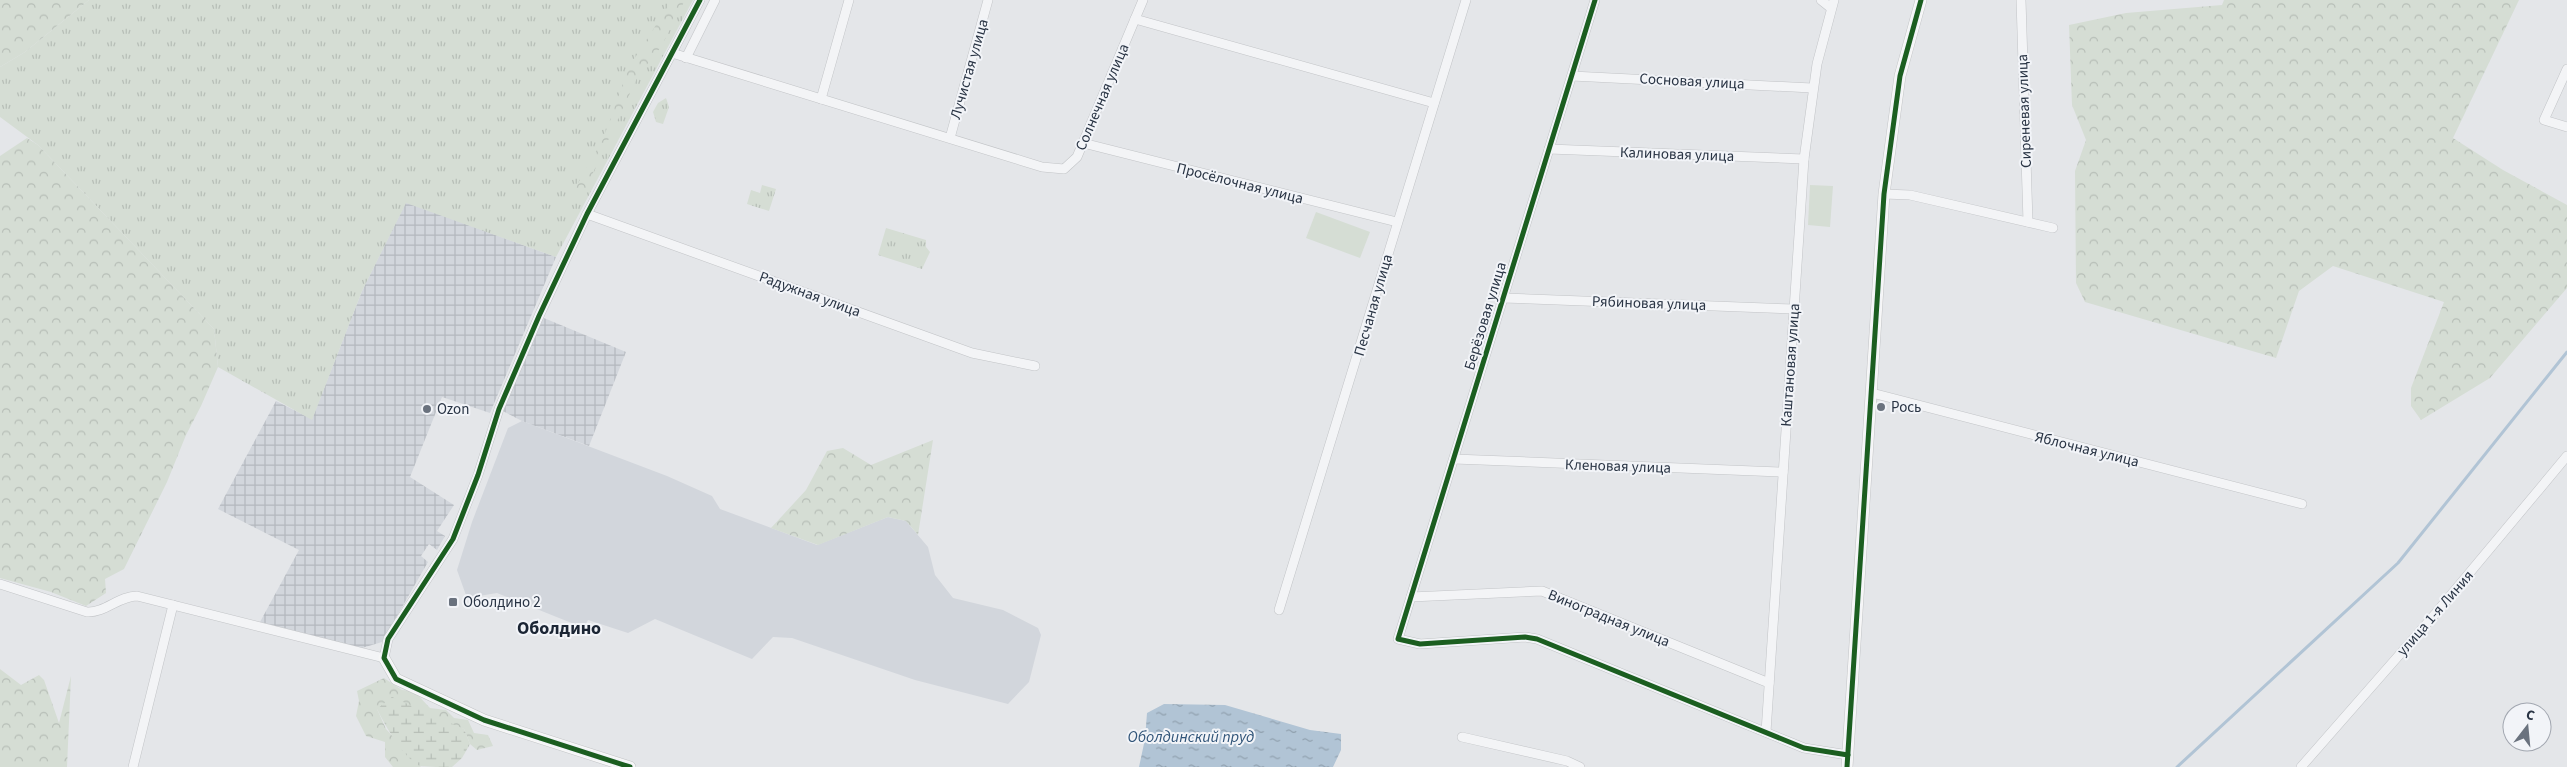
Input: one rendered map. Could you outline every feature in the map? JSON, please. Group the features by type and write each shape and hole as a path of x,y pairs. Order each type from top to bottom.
{"street":[{"path":"630,767 484,720 396,679 384,658 388,639 453,539 478,475 499,409 539,316 587,214 700,0"},
{"path":"686,58 715,0"},
{"path":"821,99 849,0"},
{"name":"Лучистая улица","path":"950,138 988,0"},
{"name":"Солнечная улица","path":"950,138 1042,167 1064,169 1077,157 1143,0"},
{"name":"Песчаная улица","path":"1279,610 1373,309 1397,222 1466,0"},
{"name":"Берёзовая улица","path":"1595,0 1398,638 1420,644 1524,637 1536,639 1766,732"},
{"path":"1821,0 1833,4"},
{"path":"1847,767 1884,194 1900,76 1922,0"},
{"name":"Сиреневая улица","path":"2021,0 2028,222"},
{"name":"Каштановая улица","path":"1766,732 1804,159 1812,88 1833,4"},
{"path":"1135,20 1434,103"},
{"path":"672,53 950,138"},
{"path":"2567,69 2544,120 2567,126"},
{"name":"Сосновая улица","path":"1572,76 1812,88"},
{"name":"Просёлочная улица","path":"1083,143 1397,222"},
{"name":"Калиновая улица","path":"1549,149 1804,159"},
{"path":"1884,194 1910,195 2053,228"},
{"name":"Радужная улица","path":"587,214 972,354 1034,366"},
{"name":"Рябиновая улица","path":"1503,298 1794,309"},
{"name":"Яблочная улица","path":"1872,394 2302,504"},
{"name":"улица 1-я Линия","path":"2301,767 2436,613 2567,456"},
{"name":"Кленовая улица","path":"1454,459 1783,472"},
{"path":"0,584 87,612 101,610 128,596 138,596 384,658"},
{"name":"Виноградная улица","path":"1411,597 1542,591 1769,683"},
{"path":"134,767 173,605"},
{"path":"1766,732 1806,749 1848,755"},
{"path":"1462,738 1567,761 1580,767"}],"shaded area":[{"path":"406,202 556,257 490,413 442,397 410,477 454,505 437,531 445,536 437,550 429,544 421,556 428,562 382,642 362,648 260,622 299,550 218,509 276,401 312,419 362,291"},
{"path":"539,316 626,352 589,446 522,421 499,409"},
{"path":"522,421 667,476 712,496 720,509 817,545 888,517 906,521 928,547 935,575 953,598 1003,610 1038,628 1041,635 1029,682 1008,704 915,680 792,638 773,637 752,659 655,619 628,633 588,620 584,628 497,593 467,598 457,570 472,522 508,428"}],"green space":[{"path":"0,0 89,0 25,52 0,67"},
{"path":"89,0 693,0 556,257 406,203 362,291 312,420 218,367 214,329 38,145 0,117 0,67 25,52"},
{"path":"672,0 685,0 661,47 638,76 585,190 573,192 603,139 629,67"},
{"path":"2224,0 2519,0 2453,138 2503,170 2567,205 2567,288 2490,378 2421,420 2411,406 2411,388 2444,302 2333,266 2299,291 2276,358 2085,302 2076,283 2075,171 2086,140 2072,105 2069,25 2126,13 2222,5"},
{"path":"666,98 669,107 663,124 656,122 653,112 658,103"},
{"path":"27,138 38,145 214,329 218,367 186,435 167,482 124,569 105,579 106,593 86,606 51,592 0,578 0,156"},
{"path":"762,185 776,189 769,211 747,204 751,190 760,193"},
{"path":"1810,185 1833,186 1830,227 1808,225"},
{"path":"1316,212 1370,232 1360,258 1306,238"},
{"path":"886,228 926,240 926,247 930,252 922,269 878,255"},
{"path":"933,440 918,535 906,521 888,517 818,545 771,528 806,490 827,451 843,448 871,465"},
{"path":"0,669 21,685 39,675 44,680 59,723 71,676 67,767 0,767"},
{"path":"384,678 402,690 414,691 430,708 446,710 454,718 468,720 474,733 488,735 493,746 477,750 470,744 464,729 377,709 386,729 421,767 393,767 385,757 385,742 366,736 356,716 359,701 357,691"},
{"path":"392,697 464,729 470,744 462,758 452,767 432,767 420,766 408,757 377,709"}],"water":[{"name":"Оболдинский пруд","path":"1164,704 1225,705 1310,730 1341,734 1341,750 1333,767 1139,767 1145,739 1147,713"}],"waterway":[{"path":"2177,767 2398,563 2567,352"}],"cycle path":[{"path":"630,767 484,720 396,679 384,658 388,639 453,539 478,475 499,409 539,316 587,214 700,0"},
{"path":"1595,0 1398,639 1420,644 1525,637 1537,639 1804,748 1848,755"},
{"path":"1847,767 1884,194 1900,76 1921,0"}],"place":[{"name":"Рось","path":"1881,407"},
{"name":"Ozon","path":"427,409"},
{"name":"Оболдино 2","path":"453,602"}],"district":[{"name":"Оболдино","path":"559,628"}]}
